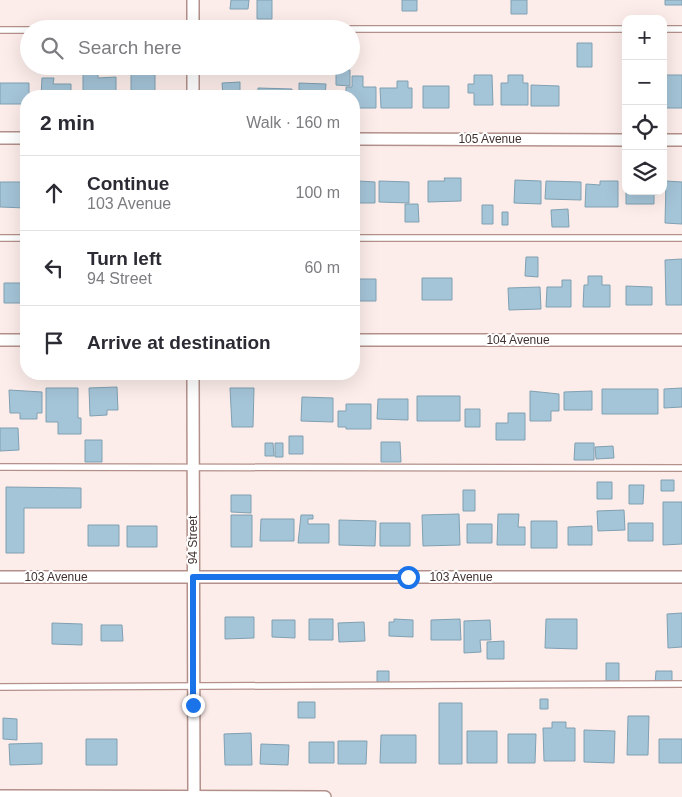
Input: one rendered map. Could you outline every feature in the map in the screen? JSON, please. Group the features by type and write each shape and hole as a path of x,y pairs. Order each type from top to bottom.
{"street":[{"path":"193,0 193,20"},
{"path":"193,75 193,90"},
{"path":"0,138 20,138"},
{"name":"105 Avenue","path":"360,139 622,140"},
{"path":"667,140 682,140"},
{"path":"0,340 20,340"},
{"name":"104 Avenue","path":"360,340 682,340"},
{"name":"94 Street","path":"193,380 194,796"},
{"name":"103 Avenue","path":"0,577 682,577"},
{"path":"0,796 325,797"}],"lane":[{"path":"360,29 622,29"},
{"path":"667,29 682,29"},
{"path":"0,30 20,30"},
{"path":"0,238 20,238"},
{"path":"360,238 682,238"},
{"path":"0,467 682,468"},
{"path":"0,687 682,684"}],"building":[{"path":"231,0 249,0 248,9 230,9"},
{"path":"257,0 272,0 272,19 257,19"},
{"path":"402,0 417,0 417,11 402,11"},
{"path":"511,0 527,0 527,14 511,14"},
{"path":"665,0 682,0 682,5 665,5"},
{"path":"577,43 592,43 592,67 577,67"},
{"path":"83,75 98,75 98,78 116,77 116,90 83,90"},
{"path":"131,75 155,75 155,90 131,90"},
{"path":"336,75 350,75 350,86 336,85"},
{"path":"474,75 492,75 493,105 474,105 474,93 468,93 468,84 474,84"},
{"path":"508,75 523,75 523,83 528,83 528,105 501,105 501,83 508,83"},
{"path":"667,75 682,75 682,108 667,108"},
{"path":"352,76 363,76 363,87 376,87 376,108 360,108 360,90 346,90 346,87 352,87"},
{"path":"42,78 54,78 53,84 71,84 71,90 41,90"},
{"path":"397,81 408,81 408,88 412,88 412,108 381,108 380,88 397,88"},
{"path":"240,82 240,90 223,90 222,83"},
{"path":"0,83 29,83 29,90 20,90 20,104 0,104"},
{"path":"299,83 326,84 326,90 299,90"},
{"path":"531,85 559,86 559,106 531,106"},
{"path":"423,86 449,86 449,108 423,108"},
{"path":"258,88 292,89 292,90 258,90"},
{"path":"444,178 461,178 461,201 428,202 428,181 445,181"},
{"path":"515,180 541,181 541,204 514,203"},
{"path":"360,181 375,182 375,203 360,203"},
{"path":"379,181 409,182 409,203 379,202"},
{"path":"546,181 581,182 581,200 545,199"},
{"path":"600,181 618,181 618,207 585,207 586,184 600,185"},
{"path":"667,181 682,182 682,224 665,223"},
{"path":"0,182 20,182 20,208 0,207"},
{"path":"626,195 654,195 654,204 626,204"},
{"path":"405,204 418,204 419,222 405,222"},
{"path":"482,205 493,205 493,224 482,224"},
{"path":"568,209 569,227 552,227 551,210"},
{"path":"502,212 508,212 508,225 502,225"},
{"path":"526,257 538,257 538,277 525,276"},
{"path":"682,259 682,305 666,305 665,260"},
{"path":"588,276 602,276 602,285 610,285 610,307 583,307 584,285 588,285"},
{"path":"422,278 452,278 452,300 422,300"},
{"path":"360,279 376,279 376,301 360,301"},
{"path":"562,280 571,280 571,307 546,307 547,287 562,287"},
{"path":"4,283 20,283 20,303 4,303"},
{"path":"626,286 652,287 652,305 626,305"},
{"path":"540,287 541,309 509,310 508,288"},
{"path":"117,387 118,410 107,410 107,415 90,416 89,388"},
{"path":"46,388 78,388 78,418 81,418 81,434 58,434 58,422 46,422"},
{"path":"230,388 254,388 253,427 232,427"},
{"path":"682,388 682,407 664,408 664,389"},
{"path":"602,389 658,389 658,414 602,414"},
{"path":"9,390 42,392 42,413 37,413 37,419 20,419 20,413 10,413"},
{"path":"530,391 559,394 559,411 551,411 551,421 530,421"},
{"path":"592,391 592,410 564,410 564,392"},
{"path":"417,396 460,396 460,421 417,421"},
{"path":"302,397 333,398 333,422 301,421"},
{"path":"378,399 408,399 408,420 377,419"},
{"path":"346,404 371,404 371,429 346,429 346,427 338,427 338,411 346,411"},
{"path":"465,409 480,409 480,427 465,427"},
{"path":"508,413 525,413 525,440 496,440 496,423 508,423"},
{"path":"0,428 18,428 19,450 0,451"},
{"path":"289,436 303,436 303,454 289,454"},
{"path":"85,440 102,440 102,462 85,462"},
{"path":"381,442 400,442 401,462 381,462"},
{"path":"265,443 273,443 274,456 265,456"},
{"path":"275,443 283,443 283,457 275,457"},
{"path":"575,443 594,443 594,460 574,460"},
{"path":"613,446 614,458 596,459 595,447"},
{"path":"661,480 674,480 674,491 661,491"},
{"path":"597,482 612,482 612,499 597,499"},
{"path":"629,485 644,485 643,504 629,504"},
{"path":"6,487 81,488 81,508 24,508 24,553 6,553"},
{"path":"463,490 475,490 475,511 463,511"},
{"path":"231,495 251,495 251,513 231,512"},
{"path":"663,502 682,502 682,544 663,545"},
{"path":"624,510 625,530 598,531 597,511"},
{"path":"459,514 460,545 423,546 422,515"},
{"path":"498,514 519,514 518,527 525,527 525,545 497,545"},
{"path":"231,515 252,515 252,547 231,547"},
{"path":"301,515 313,515 313,519 308,519 308,524 329,524 329,543 298,543"},
{"path":"261,519 294,519 294,541 260,541"},
{"path":"339,520 376,521 375,546 339,545"},
{"path":"531,521 557,521 557,548 531,548"},
{"path":"380,523 410,523 410,546 380,546"},
{"path":"628,523 653,523 653,541 628,541"},
{"path":"467,524 492,524 492,543 467,543"},
{"path":"88,525 119,525 119,546 88,546"},
{"path":"127,526 157,526 157,547 127,547"},
{"path":"592,526 592,545 568,545 568,527"},
{"path":"682,613 682,647 668,648 667,614"},
{"path":"225,617 254,617 254,638 225,639"},
{"path":"309,619 333,619 333,640 309,640"},
{"path":"394,619 413,620 413,637 389,636 389,622 394,622"},
{"path":"460,619 461,640 431,640 431,620"},
{"path":"546,619 577,619 577,649 545,648"},
{"path":"272,620 295,620 295,638 272,637"},
{"path":"490,620 491,640 480,640 481,652 464,653 464,621"},
{"path":"364,622 365,641 339,642 338,623"},
{"path":"52,623 82,624 82,645 52,644"},
{"path":"101,625 122,625 123,641 101,641"},
{"path":"504,641 504,659 487,659 487,642"},
{"path":"606,663 619,663 619,681 606,681"},
{"path":"377,671 389,671 389,684 377,684"},
{"path":"656,671 672,671 672,684 655,684"},
{"path":"540,699 548,699 548,709 540,709"},
{"path":"298,702 315,702 315,718 298,718"},
{"path":"439,703 462,703 462,764 439,764"},
{"path":"628,716 649,716 648,755 627,755"},
{"path":"3,718 17,719 17,740 3,739"},
{"path":"552,722 566,722 566,728 575,728 575,761 544,761 543,728 552,728"},
{"path":"584,730 615,731 614,763 584,762"},
{"path":"467,731 497,731 497,763 467,763"},
{"path":"251,733 252,765 225,765 224,734"},
{"path":"508,734 536,734 535,763 508,763"},
{"path":"381,735 416,735 416,763 380,763"},
{"path":"86,739 117,739 117,765 86,765"},
{"path":"659,739 682,739 682,763 659,763"},
{"path":"338,741 367,741 366,764 338,764"},
{"path":"309,742 334,742 334,763 309,763"},
{"path":"42,743 42,764 10,765 9,744"},
{"path":"261,744 289,745 288,765 260,764"}],"route":[{"path":"193,705 193,577 408,577"}]}
